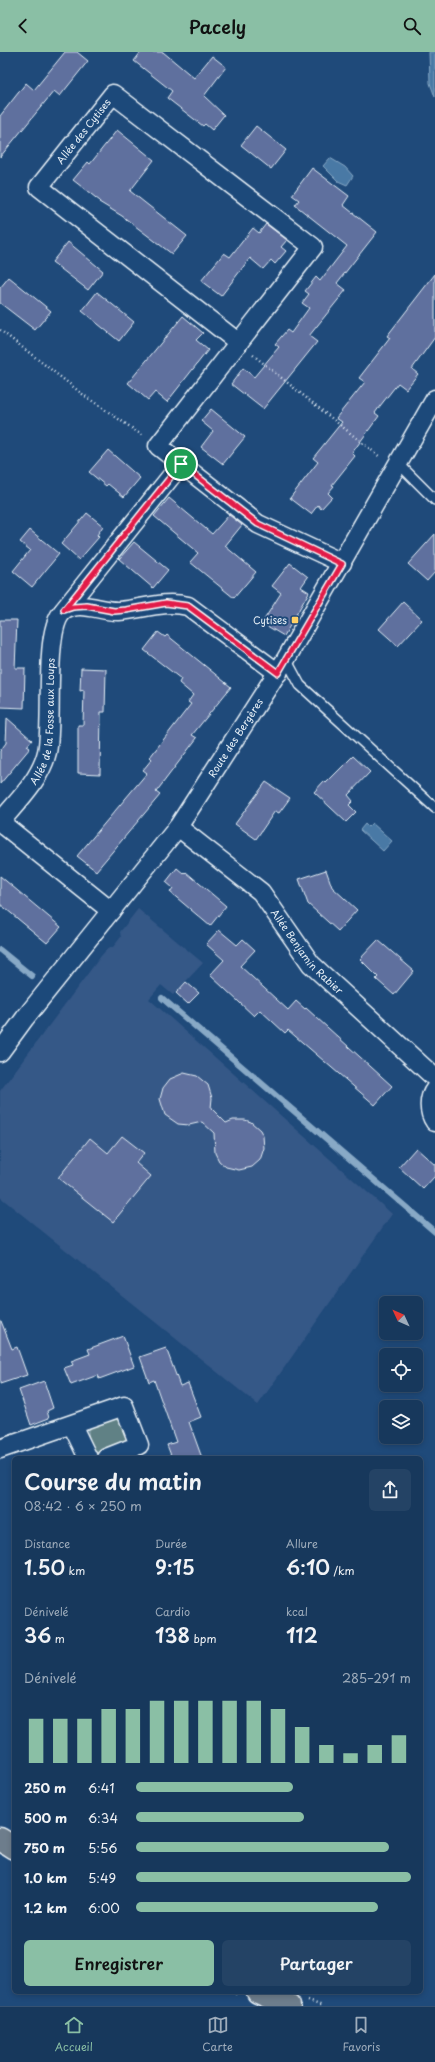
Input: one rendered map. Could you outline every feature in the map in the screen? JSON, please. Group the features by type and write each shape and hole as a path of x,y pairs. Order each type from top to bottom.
{"main road":[{"path":"0,1839 12,1847"},
{"path":"262,1994 289,2006"}],"street":[{"name":"Allée des Cytises","path":"158,446 239,343 313,247 113,94 39,187 239,343"},
{"name":"Route des Bergères","path":"0,1052 178,827 282,666 342,564 435,399"},
{"path":"158,446 258,524 342,564"},
{"name":"Allée de la Fosse aux Loups","path":"111,911 0,822 22,797 39,772 47,753 50,734 52,646 54,626 58,616 181,464"},
{"path":"64,610 73,607 87,606 114,611 166,603 188,606 282,666"},
{"name":"Allée Benjamin Rabier","path":"178,827 262,892 311,964 435,1078"},
{"path":"435,1089 431,1094 429,1105 435,1122"},
{"path":"0,1449 124,1406 138,1445 111,1456"},
{"path":"72,1425 87,1456"}],"lane":[{"path":"397,467 435,500"},
{"path":"282,666 300,685 435,808"}],"path":[{"path":"0,330 85,396 158,446"},
{"path":"239,343 397,467"}],"shaded area":[{"path":"429,52 435,52 435,97 430,83"},
{"path":"330,158 345,167 353,176 347,185 338,181 323,166"},
{"path":"372,823 392,841 383,851 360,830 365,824 368,827"},
{"path":"138,909 203,963 173,995 161,985 149,999 392,1214 258,1405 0,1197 0,1091 101,956 109,947 113,947 121,937 120,932"}],"green space":[{"path":"118,1415 123,1419 129,1440 102,1453 97,1453 90,1441 88,1427"}],"building":[{"path":"65,52 77,52 88,61 60,96 54,91 0,157 0,116 26,83 34,90"},
{"path":"141,52 163,52 194,78 212,56 226,67 204,96 224,115 212,130 205,124 203,126 167,98 172,91 134,61"},
{"path":"256,126 286,150 271,169 241,145"},
{"path":"117,130 154,160 130,191 187,236 172,254 122,216 99,202 100,201 73,180 88,162 90,164"},
{"path":"312,168 349,196 343,205 377,232 337,283 346,290 309,336 317,342 263,409 231,384 243,368 254,377 279,347 275,344 287,330 291,333 309,308 302,303 309,294 305,291 316,277 320,281 347,246 295,205 299,200 292,195"},
{"path":"266,224 287,240 281,247 286,251 275,264 271,260 263,269 250,258 221,296 201,281 224,253 230,257 253,228 259,233"},
{"path":"68,242 103,271 88,290 52,262"},
{"path":"435,274 435,337 412,369 418,374 406,389 398,383 380,406 375,413 379,416 352,453 355,456 332,485 334,486 328,493 332,497 321,509 318,505 311,514 290,498 318,462 313,458 342,422 336,418 365,382 359,378 390,338 387,336"},
{"path":"9,277 51,311 35,330 0,303 0,288"},
{"path":"97,292 134,322 119,341 82,311"},
{"path":"183,316 203,333 196,340 208,350 167,402 155,392 148,400 128,383"},
{"path":"211,409 245,437 223,464 201,447 213,431 201,421"},
{"path":"108,450 140,478 124,497 108,484 106,486 89,472"},
{"path":"169,498 212,534 229,515 242,525 225,546 256,572 234,598 190,562 198,553 154,516"},
{"path":"87,513 103,526 97,535 99,537 79,560 61,544"},
{"path":"30,530 59,554 32,587 13,571 30,550 20,542"},
{"path":"435,534 435,572 427,581 408,564"},
{"path":"134,542 168,570 153,588 119,559"},
{"path":"290,563 308,577 301,587 309,592 284,636 262,623 281,593 272,586"},
{"path":"403,602 422,620 398,646 379,629"},
{"path":"0,620 17,620 15,668 25,668 24,708 0,707"},
{"path":"158,632 165,637 167,635 231,687 192,735 197,738 156,792 160,795 96,871 77,856 147,773 143,770 152,759 150,757 191,704 188,702 193,695 179,683 181,679 144,650"},
{"path":"81,668 106,669 105,712 101,712 100,774 78,773 78,725 83,725 84,690 80,691"},
{"path":"7,718 32,740 27,746 30,748 0,784 0,751 6,743"},
{"path":"353,756 370,772 348,795 353,801 349,805 356,812 346,822 314,792 324,781 326,783"},
{"path":"266,782 290,798 279,813 275,811 256,839 235,824"},
{"path":"177,868 184,874 186,872 226,906 210,926 170,892 173,888 166,882"},
{"path":"326,870 332,887 357,910 338,931 308,904 299,879"},
{"path":"0,876 61,927 47,943 0,904"},
{"path":"219,930 237,945 243,939 255,950 240,966 288,1010 296,1001 305,1009 306,1008 392,1086 375,1105 288,1030 285,1033 260,1010 254,1016 210,975 224,960 206,944"},
{"path":"378,940 414,971 394,995 376,979 378,977 360,959"},
{"path":"186,982 199,993 188,1004 176,993"},
{"path":"184,1073 197,1076 208,1085 212,1098 211,1108 226,1123 233,1120 245,1120 251,1122 260,1130 263,1136 264,1148 260,1160 252,1167 239,1170 226,1167 219,1161 215,1153 214,1133 202,1122 189,1125 178,1124 165,1115 160,1099 163,1088 170,1079"},
{"path":"122,1136 144,1153 136,1163 151,1176 113,1222 58,1178 90,1138 108,1153"},
{"path":"416,1148 435,1165 435,1176 423,1189 399,1167"},
{"path":"0,1321 12,1349 17,1347 27,1375 0,1384"},
{"path":"123,1336 134,1366 99,1379 98,1375 71,1385 64,1368 73,1365 71,1361 90,1354 88,1349"},
{"path":"166,1348 180,1386 188,1383 201,1417 189,1422 201,1456 171,1456 167,1445 176,1442 154,1380 149,1382 140,1357"},
{"path":"44,1381 53,1408 47,1411 49,1418 31,1425 19,1390"}],"waterway":[{"path":"0,950 32,976"},
{"path":"162,998 435,1232"}],"place":[{"name":"Cytises","path":"295,620"}],"route":[{"path":"181,464 258,524 342,564 278,673 269,668 257,657 188,606 166,603 114,611 87,606 73,607 64,610 181,464"}]}
